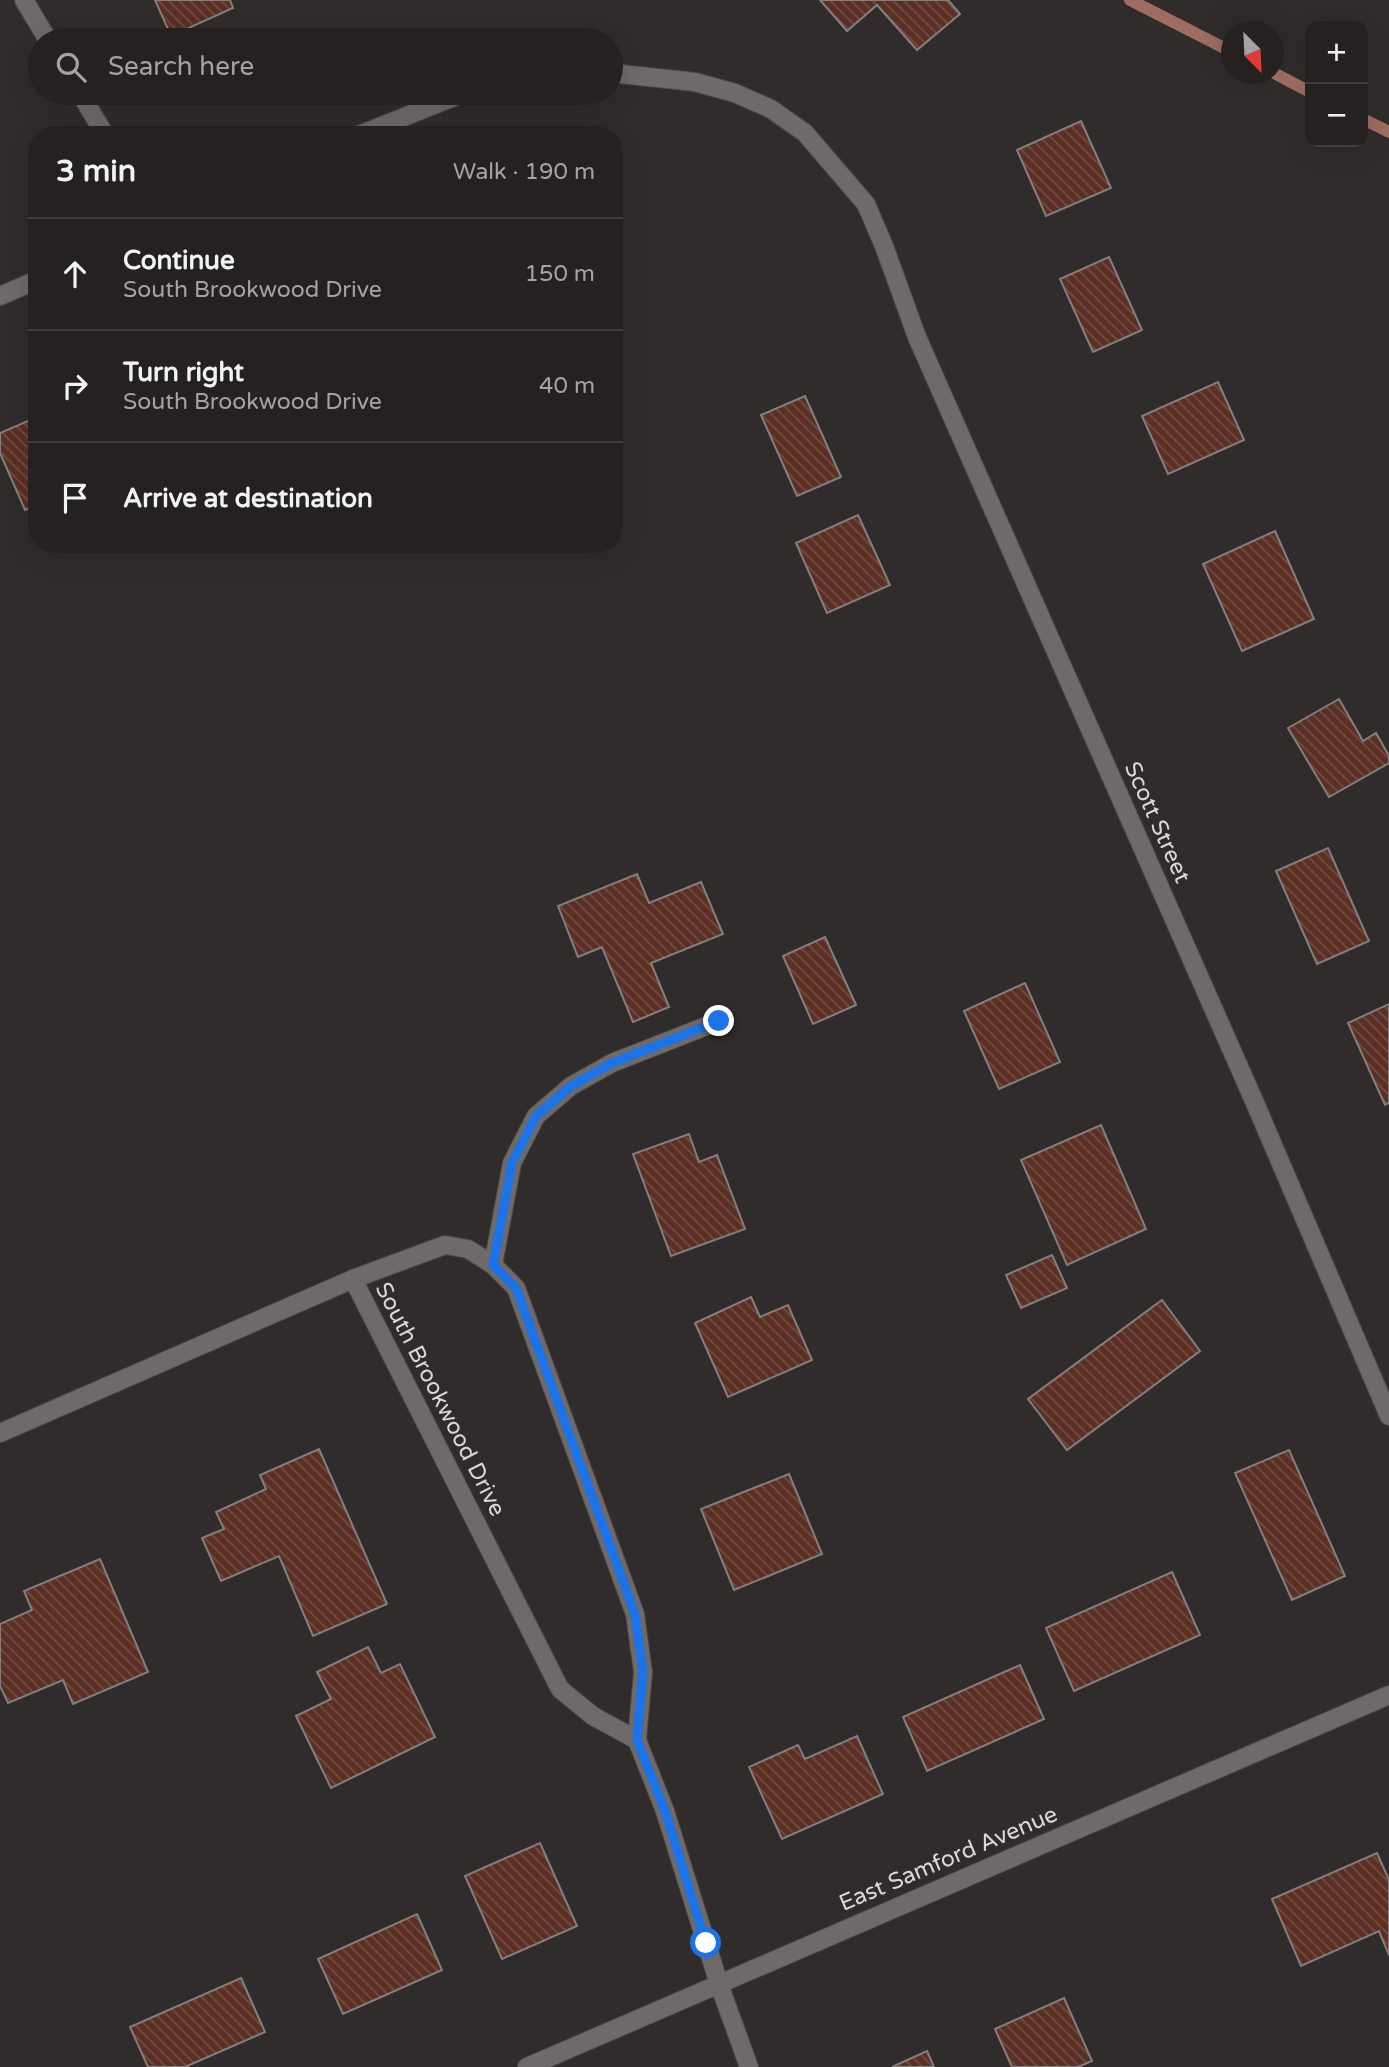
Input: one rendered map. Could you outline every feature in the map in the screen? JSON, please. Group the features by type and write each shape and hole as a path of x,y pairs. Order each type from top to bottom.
{"street":[{"path":"24,0 41,28"},
{"name":"Scott Street","path":"623,74 695,82 735,93 771,109 805,132 866,204 917,337 1255,1103 1389,1416"},
{"path":"87,105 100,126"},
{"path":"382,126 434,105"},
{"path":"0,296 28,284"},
{"path":"493,1265 512,1163 536,1116 571,1086 612,1063 719,1021"},
{"path":"353,1279 445,1245 468,1249 493,1265 516,1288 635,1614 643,1672 637,1740 665,1811 719,1984 749,2067"},
{"name":"South Brookwood Drive","path":"0,1433 353,1279 561,1689 593,1716 637,1740"},
{"name":"East Samford Avenue","path":"527,2067 1389,1695"}],"building":[{"path":"155,0 230,0 233,8 189,28 167,28"},
{"path":"820,0 948,0 960,14 917,50 877,5 847,31"},
{"path":"1081,121 1111,188 1046,216 1017,150"},
{"path":"1109,257 1142,330 1093,352 1060,279"},
{"path":"1218,382 1244,440 1168,474 1142,416"},
{"path":"805,396 841,477 797,496 761,415"},
{"path":"28,421 28,509 25,510 0,453 0,433"},
{"path":"858,515 890,585 827,613 796,543"},
{"path":"1275,531 1314,619 1242,651 1203,564"},
{"path":"1339,699 1363,741 1376,733 1389,756 1389,763 1329,797 1288,728"},
{"path":"1328,848 1369,941 1317,964 1276,871"},
{"path":"637,874 649,903 701,882 723,934 651,963 669,1007 633,1022 602,947 578,957 558,906"},
{"path":"825,937 856,1005 813,1024 783,956"},
{"path":"1025,983 1060,1062 999,1089 964,1011"},
{"path":"1389,1004 1389,1103 1385,1105 1348,1023"},
{"path":"1101,1125 1146,1229 1067,1265 1021,1160"},
{"path":"689,1134 699,1162 717,1155 745,1229 671,1256 633,1154"},
{"path":"1052,1255 1067,1288 1021,1308 1006,1275"},
{"path":"751,1297 760,1317 788,1305 812,1360 728,1397 695,1323"},
{"path":"1162,1300 1200,1351 1067,1450 1028,1399"},
{"path":"319,1449 387,1604 313,1636 279,1556 221,1581 202,1538 224,1529 216,1512 266,1489 260,1475"},
{"path":"1289,1450 1345,1576 1292,1600 1235,1473"},
{"path":"789,1474 822,1554 734,1590 701,1509"},
{"path":"100,1559 148,1672 73,1704 63,1680 8,1703 0,1686 0,1624 32,1610 24,1591"},
{"path":"1172,1572 1200,1635 1074,1691 1046,1628"},
{"path":"368,1647 381,1673 400,1664 435,1737 331,1788 296,1716 331,1699 317,1672"},
{"path":"1020,1665 1044,1719 927,1771 903,1717"},
{"path":"857,1736 883,1794 782,1839 749,1767 798,1745 805,1759"},
{"path":"540,1843 577,1926 502,1959 465,1876"},
{"path":"1377,1853 1389,1880 1389,1955 1379,1931 1301,1966 1272,1899"},
{"path":"417,1914 442,1970 343,2014 318,1959"},
{"path":"241,1978 265,2032 185,2067 148,2067 130,2027"},
{"path":"1064,1998 1092,2061 1078,2067 1012,2067 995,2029"},
{"path":"927,2051 934,2067 892,2067"}],"waterway":[{"path":"1130,0 1221,46"},
{"path":"1284,78 1305,89"},
{"path":"1368,122 1389,132"}],"route":[{"path":"706,1943 665,1811 637,1740 643,1672 635,1614 516,1288 493,1265 512,1163 536,1116 571,1086 612,1063 719,1021"}]}
